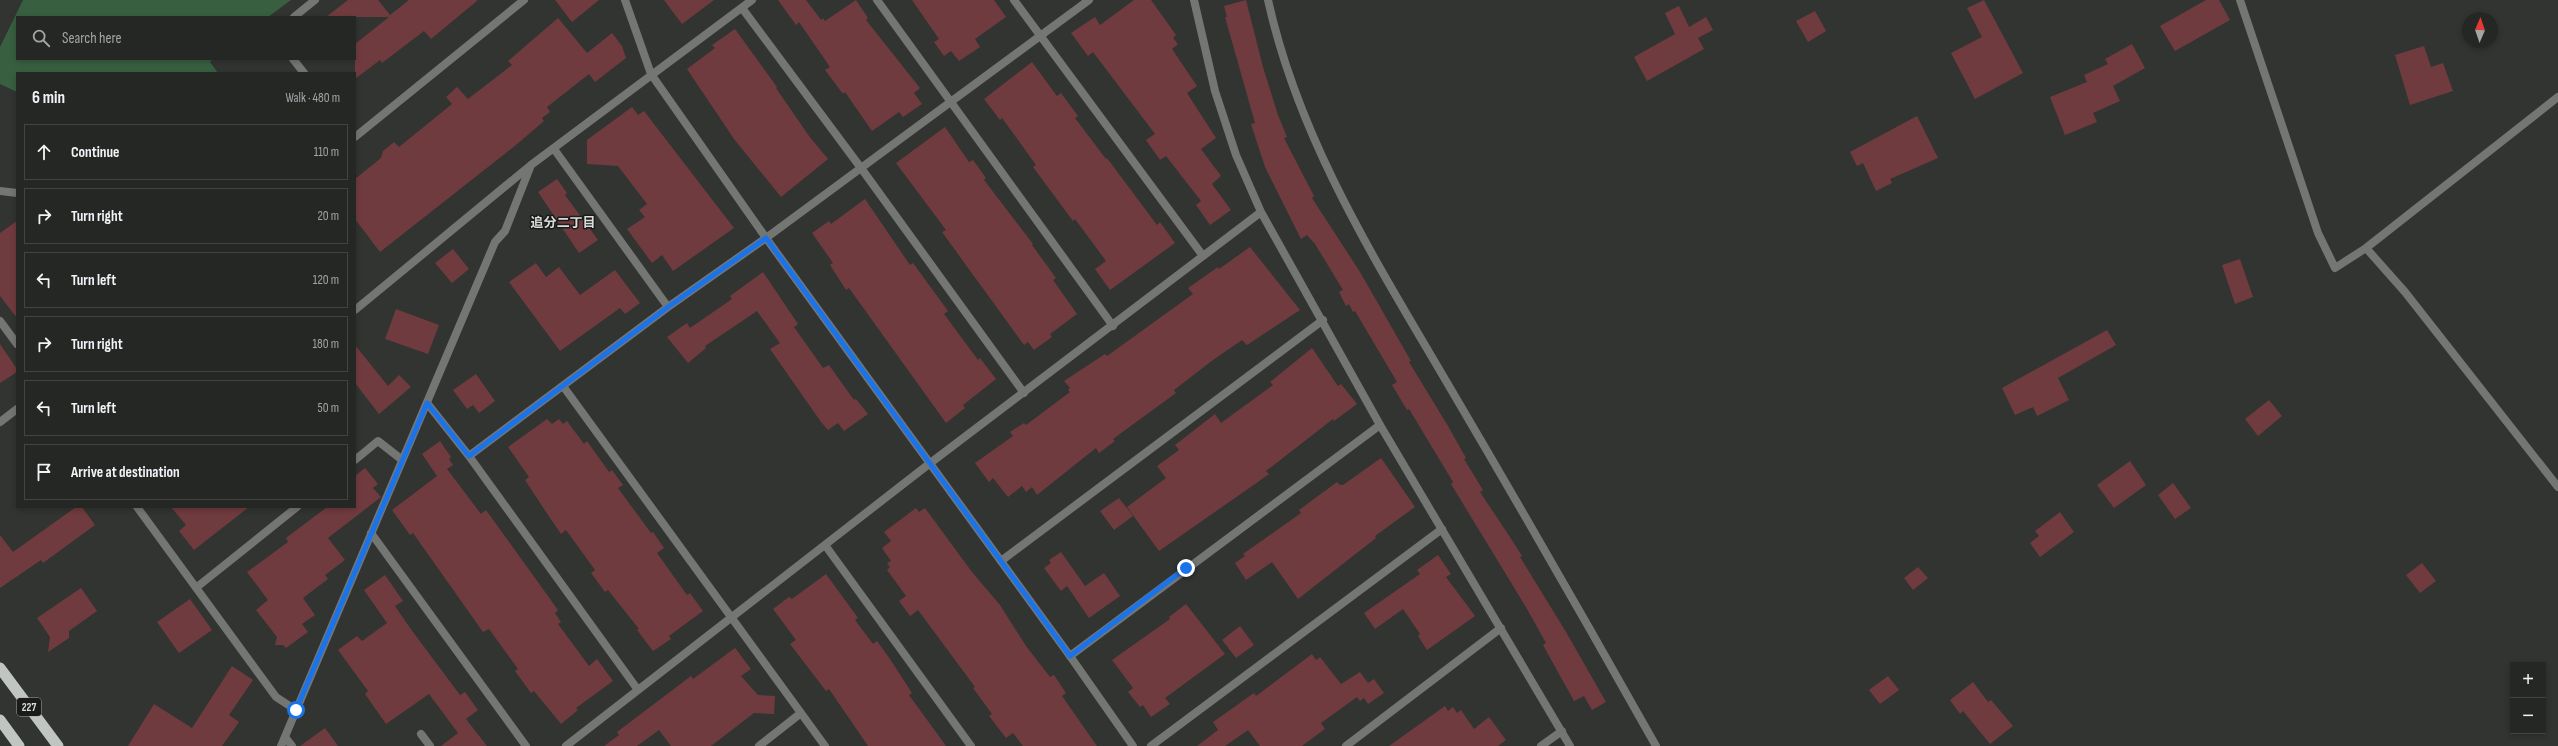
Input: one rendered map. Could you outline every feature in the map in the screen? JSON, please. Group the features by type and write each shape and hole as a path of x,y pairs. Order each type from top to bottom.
{"highway":[{"name":"227","path":"0,668 58,746"},
{"name":"227","path":"0,720 19,746"}],"street":[{"path":"295,16 315,0"},
{"path":"356,136 524,0"},
{"path":"625,0 651,74 766,238 1070,656 1133,746"},
{"path":"356,309 531,165 752,0"},
{"path":"877,0 1113,326"},
{"path":"1014,0 1203,256"},
{"path":"469,456 668,307 766,238 950,102 1041,37 1089,0"},
{"path":"1194,0 1215,91 1236,155 1261,212 1323,320 1380,425 1570,746"},
{"path":"1268,0 1287,72 1320,156 1372,254 1578,606 1656,746"},
{"path":"2240,0 2318,233 2335,268 2366,248 2558,97"},
{"path":"742,8 861,168 1024,393"},
{"path":"294,60 303,72"},
{"path":"554,149 668,307"},
{"path":"281,746 401,459 427,403 495,242 505,231 531,165"},
{"path":"0,191 16,193"},
{"path":"566,746 929,464 1113,326 1261,212"},
{"path":"2366,248 2405,292 2558,487"},
{"path":"1001,561 1323,320"},
{"path":"0,321 16,343"},
{"path":"563,386 825,746"},
{"path":"427,403 469,456 638,690"},
{"path":"0,422 16,410"},
{"path":"1070,656 1380,425"},
{"path":"356,459 378,441 401,459"},
{"path":"138,508 276,697 296,710"},
{"path":"197,587 296,508"},
{"path":"1151,746 1442,529"},
{"path":"371,533 526,746"},
{"path":"825,545 972,746"},
{"path":"1346,746 1501,628"},
{"path":"758,746 801,713"},
{"path":"1541,746 1562,731"},
{"path":"421,734 430,746"},
{"path":"285,737 292,746"}],"green space":[{"path":"23,0 291,0 269,16 16,16 16,60 212,60 210,62 217,72 16,72 16,92 0,84 0,47"}],"building":[{"path":"348,0 378,0 390,15 409,0 478,0 431,39 424,31 382,63 380,60 356,78 356,43 389,17 327,16"},
{"path":"555,0 599,0 572,22"},
{"path":"664,0 714,0 682,24"},
{"path":"778,0 806,0 821,20 823,18 825,21 856,0 868,18 866,20 920,88 914,93 922,104 903,117 899,112 872,131 845,92 843,94 825,70 830,67 799,22 796,25"},
{"path":"912,0 994,0 1006,17 975,39 980,47 959,61 951,51 944,56 934,42 939,39"},
{"path":"1134,0 1151,0 1176,35 1173,38 1178,44 1172,49 1197,86 1187,93 1216,138 1201,149 1221,176 1212,184 1231,210 1210,225 1196,205 1201,201 1166,156 1160,160 1146,140 1155,134 1093,52 1088,56 1071,33 1095,17 1100,25"},
{"path":"1246,0 1263,67 1278,115 1287,137 1284,138 1314,196 1312,198 1360,272 1411,361 1409,362 1466,458 1464,459 1483,490 1480,492 1522,556 1520,557 1566,632 1606,702 1592,710 1584,696 1574,701 1543,645 1546,643 1527,609 1451,484 1453,482 1409,409 1407,410 1392,385 1397,382 1355,311 1353,312 1349,304 1346,306 1339,292 1343,290 1315,244 1307,235 1301,239 1265,167 1251,124 1255,123 1225,17 1227,17 1224,6"},
{"path":"1984,0 2023,73 1975,99 1951,53 1982,37 1967,8"},
{"path":"2206,0 2219,0 2230,20 2175,51 2160,26"},
{"path":"1679,6 1689,27 1706,17 1713,30 1698,38 1704,49 1647,81 1634,57 1675,34 1665,13"},
{"path":"1815,11 1826,31 1808,42 1796,21"},
{"path":"558,18 587,53 612,33 622,46 626,58 595,82 589,74 547,107 550,112 542,118 544,121 516,145 380,252 356,220 356,178 381,158 383,151 394,142 399,147 452,104 446,97 457,87 468,99 512,65 508,61"},
{"path":"735,29 777,87 776,88 809,136 828,159 781,197 734,139 687,69 715,48 712,45"},
{"path":"2132,44 2145,68 2113,86 2120,101 2093,113 2097,122 2065,135 2050,97 2087,82 2084,75 2108,64 2105,59"},
{"path":"2424,46 2431,67 2443,63 2453,91 2410,105 2395,55"},
{"path":"1032,62 1057,96 1061,93 1078,116 1075,118 1106,159 1107,158 1157,225 1160,222 1175,243 1110,290 1095,269 1106,261 1075,219 1073,221 1033,167 1036,165 1002,118 1000,120 984,99"},
{"path":"632,107 638,115 644,111 734,228 673,271 662,255 652,263 627,229 645,217 639,210 647,204 618,166 587,164 587,140"},
{"path":"1917,116 1938,158 1890,179 1892,183 1876,191 1863,163 1857,166 1850,152"},
{"path":"945,127 969,162 973,160 986,178 984,180 1033,244 1032,245 1056,278 1053,280 1077,314 1050,334 1052,337 1034,350 1028,342 1024,345 942,232 946,230 896,163"},
{"path":"557,179 567,193 565,195 598,240 579,253 538,192"},
{"path":"865,199 910,265 913,263 948,311 944,314 978,360 980,358 996,379 963,405 965,408 946,423 849,288 846,290 830,265 833,263 812,233 829,221 831,224"},
{"path":"16,222 16,317 0,296 0,233"},
{"path":"1250,247 1300,310 1247,345 1242,340 1213,360 1174,390 1176,393 1113,439 1115,441 1099,453 1096,448 1037,495 1032,487 1026,492 1022,486 1008,497 993,478 989,482 975,463 1013,436 1010,432 1024,423 1026,425 1070,392 1068,390 1070,388 1064,381 1105,354 1107,356 1193,294 1188,288 1218,267 1219,269"},
{"path":"453,249 469,269 452,283 435,263"},
{"path":"2240,259 2253,297 2235,304 2222,265"},
{"path":"536,263 546,277 559,267 580,295 615,270 640,303 625,314 620,308 560,351 509,282"},
{"path":"763,272 798,324 794,327 823,368 829,365 854,400 856,399 868,414 844,431 838,423 828,430 821,422 770,349 780,343 757,311 705,346 706,348 688,363 667,337 687,323 690,328 732,299 730,296"},
{"path":"396,309 439,325 428,354 385,339"},
{"path":"2107,330 2116,345 2058,378 2069,400 2037,416 2033,407 2015,415 2002,388"},
{"path":"0,344 16,368 16,373 0,383"},
{"path":"356,346 388,386 399,375 411,387 379,414 356,384"},
{"path":"1312,348 1338,386 1341,384 1357,404 1334,421 1333,419 1266,471 1269,474 1159,551 1127,507 1166,478 1157,466 1179,450 1175,445 1215,414 1221,423 1273,385 1270,382"},
{"path":"476,374 495,401 479,413 473,405 467,409 453,390"},
{"path":"2269,400 2282,416 2258,436 2245,419"},
{"path":"547,419 552,424 559,419 563,424 567,421 584,444 587,441 609,472 612,470 623,485 618,488 664,548 657,553 687,595 690,593 703,611 669,636 671,639 653,651 637,630 639,629 608,590 605,592 591,573 595,570 566,530 561,534 525,480 529,477 508,447"},
{"path":"440,441 451,457 449,459 453,465 447,469 481,514 486,510 558,610 555,613 561,622 558,624 589,666 597,659 613,681 576,708 578,710 561,724 534,691 531,693 515,671 518,669 489,629 483,632 413,533 410,535 392,510 437,476 422,454"},
{"path":"1381,458 1415,507 1375,536 1376,538 1298,599 1272,562 1246,580 1235,563 1245,556 1243,554 1301,513 1299,510 1337,482 1340,485 1343,485"},
{"path":"2130,461 2146,485 2114,508 2097,485"},
{"path":"365,468 378,484 373,488 381,497 328,538 345,560 325,575 328,579 303,598 315,615 302,624 308,632 286,648 283,645 275,645 277,637 256,610 268,600 247,572 288,542 286,538 326,508 356,508 356,475"},
{"path":"2173,483 2191,508 2175,519 2158,495"},
{"path":"1119,498 1133,516 1114,530 1100,511"},
{"path":"75,508 83,508 95,525 43,563 41,560 0,588 0,535 13,552"},
{"path":"172,508 248,508 194,550 179,531 186,525"},
{"path":"916,508 919,512 925,508 972,572 1000,605 1026,646 1050,677 1054,675 1066,693 1062,696 1097,746 1023,746 1013,733 1006,738 989,716 992,714 973,688 975,687 918,610 910,616 899,601 906,596 887,570 890,567 887,563 891,561 882,548 891,541 884,532"},
{"path":"2060,512 2074,532 2040,557 2030,543 2039,536 2035,531"},
{"path":"1061,552 1085,586 1104,573 1120,596 1089,618 1067,586 1061,591 1044,568 1051,563 1049,560"},
{"path":"1438,555 1451,574 1446,577 1475,616 1427,650 1418,636 1420,634 1403,609 1375,629 1364,613 1420,574 1417,570"},
{"path":"2422,563 2436,581 2420,593 2406,575"},
{"path":"1918,567 1928,578 1913,590 1904,578"},
{"path":"826,574 858,618 855,620 873,644 877,641 890,659 912,693 909,695 946,746 868,746 829,689 826,691 790,644 796,640 773,609 789,597 792,599"},
{"path":"385,575 403,601 395,606 410,628 460,695 465,692 478,710 466,719 487,746 441,746 458,733 429,694 386,724 365,694 368,691 338,650 357,636 362,641 387,623 364,590"},
{"path":"81,588 97,611 69,631 69,638 48,652 50,637 37,618"},
{"path":"190,599 212,630 179,653 157,622"},
{"path":"1186,604 1225,654 1165,698 1170,704 1151,717 1143,705 1140,707 1128,692 1133,688 1112,660 1170,619 1169,617"},
{"path":"1240,626 1254,645 1236,658 1222,640"},
{"path":"735,648 751,669 741,676 758,695 775,696 774,714 754,713 711,746 671,746 659,730 637,746 604,746 619,735 617,732 691,676 693,679"},
{"path":"1312,654 1316,660 1320,657 1341,684 1360,672 1368,683 1374,679 1384,693 1368,704 1364,698 1360,701 1357,697 1321,723 1325,729 1302,746 1260,746 1248,730 1225,746 1197,746 1218,730 1213,722 1254,693 1256,696"},
{"path":"232,666 253,680 229,715 239,722 222,746 128,746 154,704 192,728"},
{"path":"1888,676 1899,690 1880,704 1869,690"},
{"path":"1973,682 1988,702 1991,700 2013,726 1990,744 1963,711 1960,714 1950,700"},
{"path":"1445,706 1448,711 1453,707 1457,713 1461,710 1474,729 1489,717 1506,740 1498,746 1389,746"},
{"path":"325,728 338,746 300,746"}],"district":[{"name":"追分二丁目","path":"563,222"}],"route":[{"path":"296,710 401,459 427,403 469,456 668,307 766,238 1070,656 1186,568"}]}
